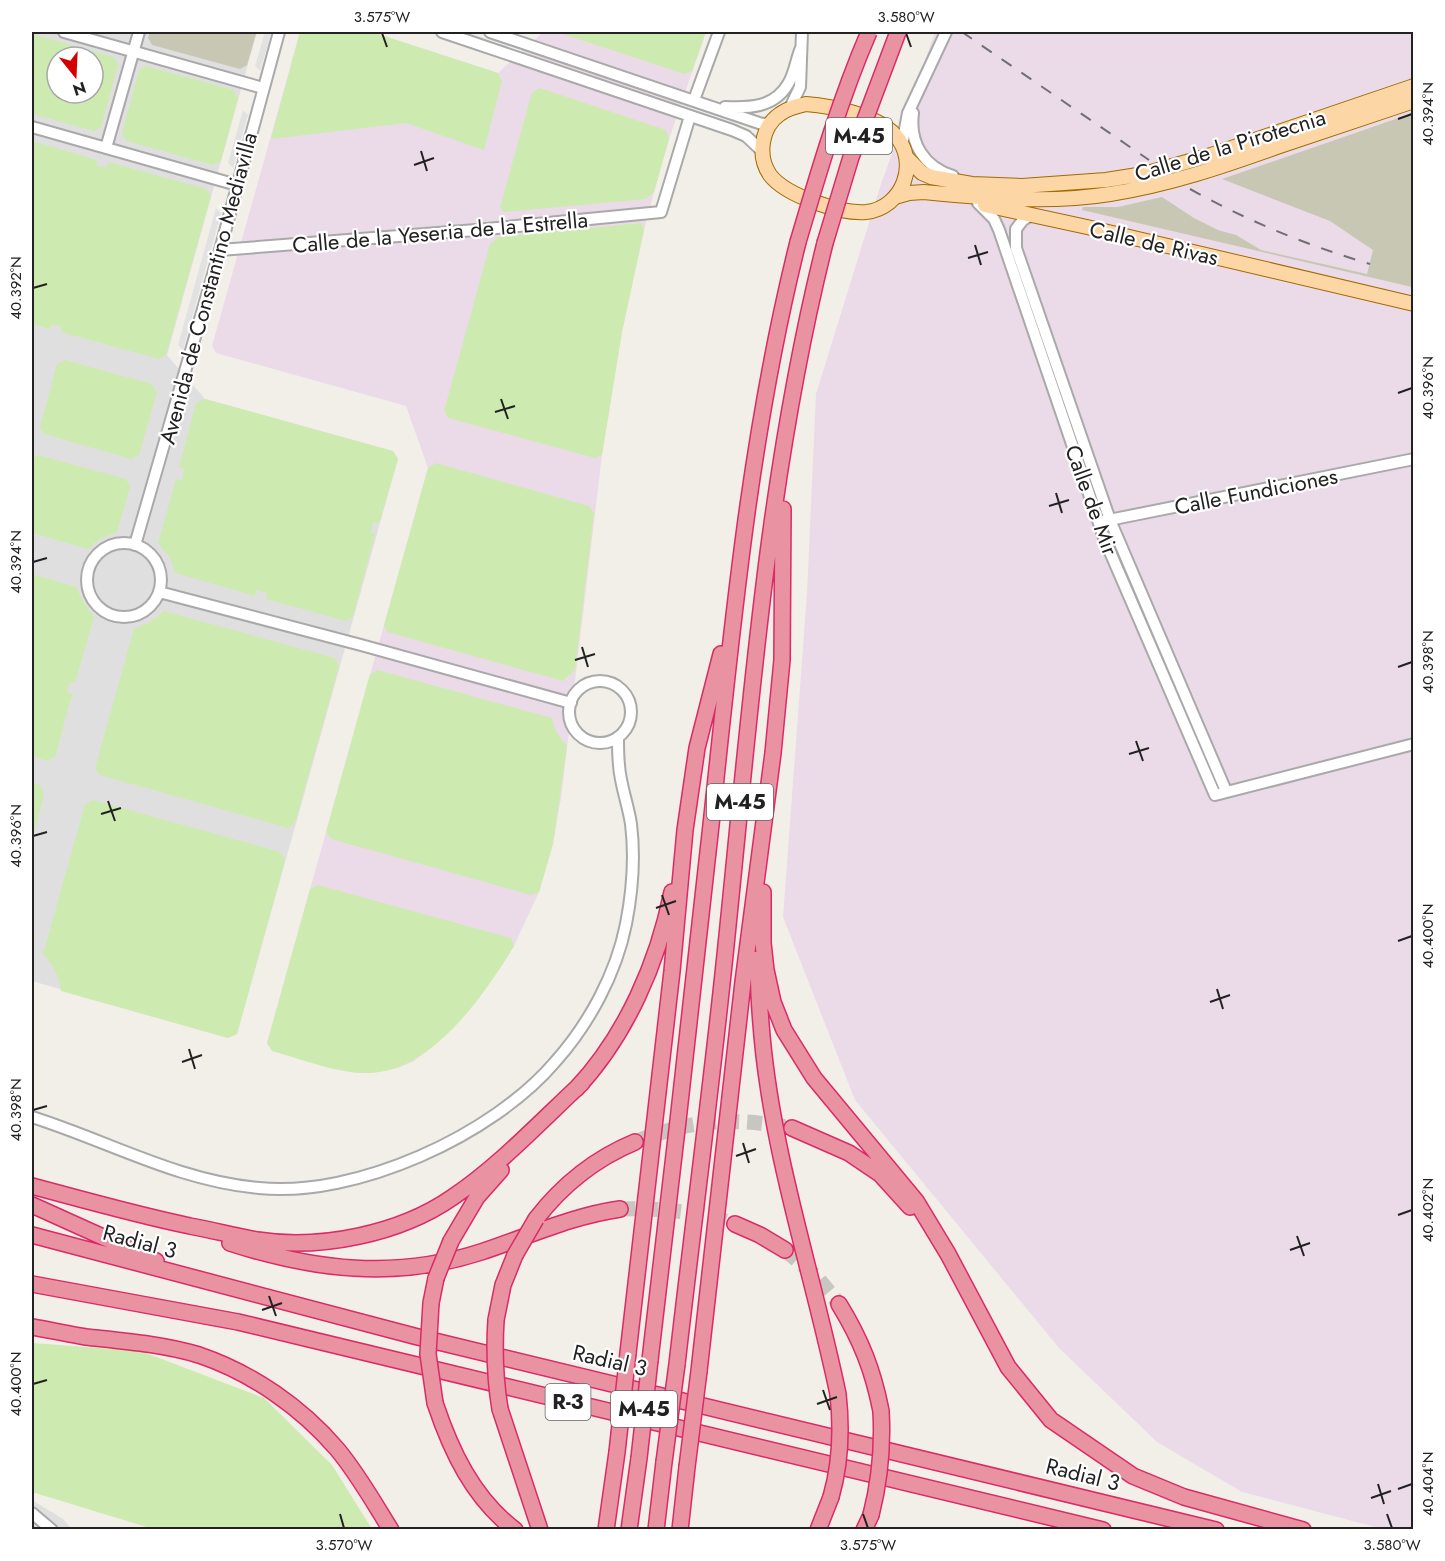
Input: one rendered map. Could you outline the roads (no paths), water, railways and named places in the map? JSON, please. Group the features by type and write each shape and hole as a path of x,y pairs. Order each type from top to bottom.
{"highway":[{"name":"M-45","path":"629,1530 695,975 732,623 751,482 783,302 798,242 858,56 869,32"},
{"name":"M-45","path":"656,1530 723,974 767,556 778,486 809,307 825,243 851,157 898,32"},
{"path":"778,486 783,502 782,660 769,796 757,980 764,1063 793,1213 838,1394 842,1425 836,1477 818,1530"},
{"path":"606,1530 671,983 685,830 697,748 710,704 723,645 732,623"},
{"path":"680,1530 741,1005 769,796"},
{"path":"515,1530 481,1496 462,1468 435,1403 428,1354 431,1303 436,1278 451,1241 477,1197 594,1069 636,1001 670,903 685,830"},
{"path":"763,892 763,943 766,970 773,1002 784,1030 814,1078 916,1201 948,1254 1008,1367 1052,1420 1133,1476 1184,1497 1303,1530"},
{"path":"32,1186 158,1219 259,1240 329,1240 365,1235 434,1209 485,1174 582,1083"},
{"path":"792,1128 849,1153 880,1174 948,1254"},
{"path":"540,1530 500,1409 495,1378 496,1320 503,1285 515,1256 536,1219 552,1198 574,1177 612,1152 635,1142"},
{"path":"32,1205 196,1280"},
{"path":"158,1219 272,1256 306,1264 387,1269 431,1266 480,1252 595,1212 620,1209"},
{"path":"735,1224 785,1250"},
{"name":"Radial 3","path":"32,1235 414,1336 1216,1530"},
{"name":"R-3","path":"32,1284 238,1322 1103,1530"},
{"path":"839,1304 854,1328 870,1364 881,1411 881,1466 878,1490 867,1523"},
{"path":"32,1327 82,1336 151,1344 198,1355 255,1380 286,1401 338,1450 391,1530"},
{"path":"354,1473 384,1530"}],"main road":[{"name":"Calle de la Pirotecnia","path":"973,195 1144,174 1211,154 1413,86"},
{"name":"Calle de la Pirotecnia","path":"904,151 922,173 973,195 1021,201 1108,195 1148,188 1216,169 1413,101"},
{"path":"806,104 826,105 881,125 894,134 904,151 906,177 895,197 884,206 864,212 852,211 800,197 779,184 770,175 765,164 762,141 778,114 790,108 806,104"},
{"name":"Calle de Rivas","path":"895,197 924,192 973,195 1032,215 1413,304"}],"street":[{"path":"64,32 263,88"},
{"path":"106,148 139,32"},
{"name":"Avenida de Constantino Mediavilla","path":"135,545 220,250 279,32"},
{"path":"442,32 746,136 762,151"},
{"path":"490,32 762,124 771,123"},
{"path":"528,44 532,32"},
{"path":"694,100 719,32"},
{"path":"790,108 800,87 802,75 802,32"},
{"path":"904,151 908,113 946,32"},
{"path":"712,106 746,108 766,104 788,85 801,48"},
{"path":"915,101 912,129 918,150 933,167 973,195"},
{"name":"Calle de la Yeseria de la Estrella","path":"220,250 476,230 661,212 690,116"},
{"path":"32,128 237,185"},
{"name":"Calle de Mir","path":"973,195 994,219 999,230 1104,521 1221,793 1413,744"},
{"name":"Calle de Mir","path":"1032,215 1023,220 1016,229 1016,248 1104,521"},
{"name":"Calle Fundiciones","path":"1104,521 1413,459"},
{"path":"123,543 135,545 154,558 161,581 159,592 146,609 127,617 105,612 96,605 89,594 86,583 88,571 96,555 111,545 123,543"},
{"path":"159,592 571,703"},
{"path":"602,681 615,684 627,695 632,710 628,725 618,737 603,743 586,740 579,735 570,720 571,703 576,693 590,683 602,681"},
{"path":"32,1117 178,1172 261,1189 301,1188 341,1183 361,1177 411,1160 486,1121 522,1095 555,1063 585,1024 612,970 626,926 632,864 631,826 619,766 618,737"},
{"path":"603,743 619,766"},
{"path":"32,1513 52,1530"}],"tunnel":[{"path":"635,1142 675,1129 712,1122 750,1122 792,1128"},
{"path":"620,1209 678,1211 735,1224"},
{"path":"785,1250 816,1276 839,1304"}],"railway":[{"path":"962,32 1149,160"},
{"path":"1190,189 1234,212 1278,231 1370,264"}]}
